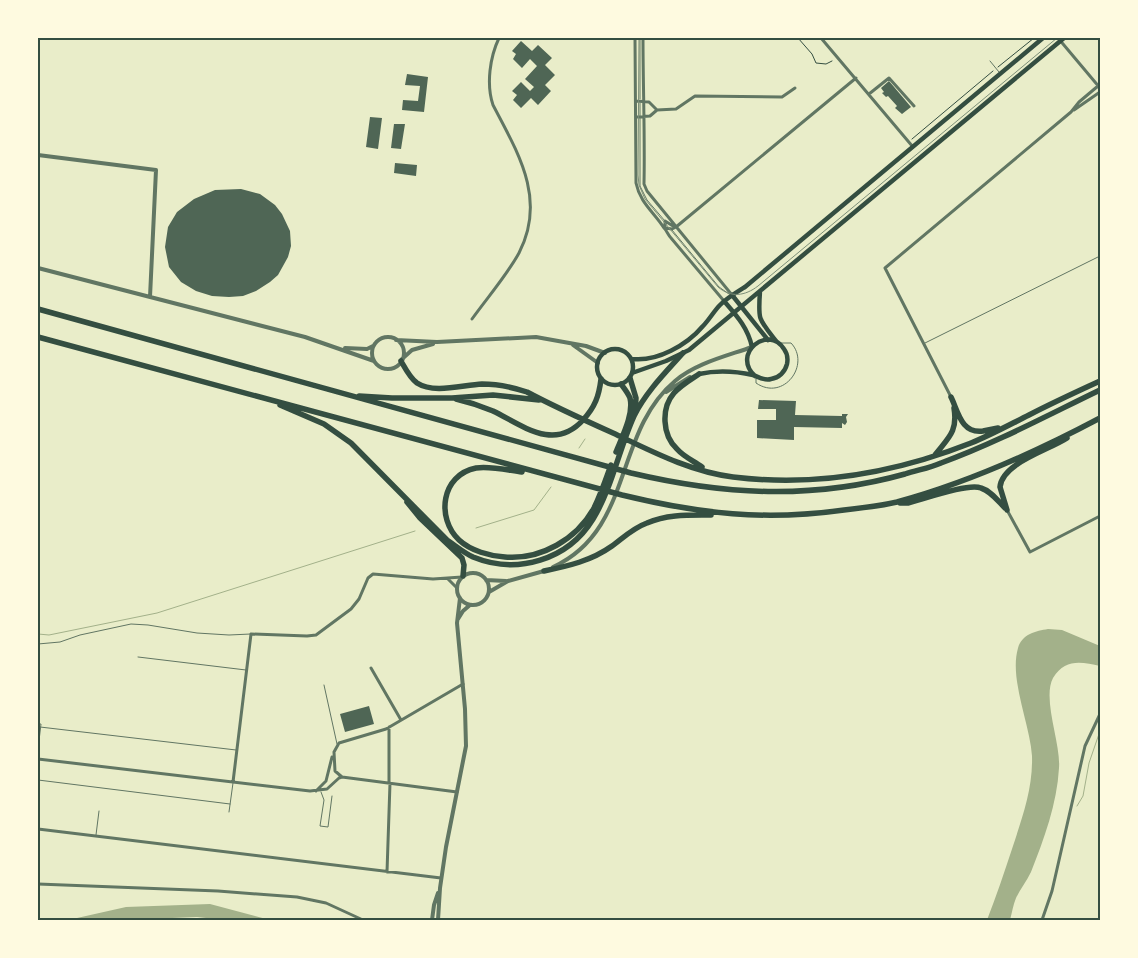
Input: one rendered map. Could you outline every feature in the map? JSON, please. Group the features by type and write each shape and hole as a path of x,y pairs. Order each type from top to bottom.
{"highway":[{"path":"38,309 630,473 697,487 746,491 792,492 859,485 940,464 990,443 1100,390"},
{"path":"38,337 622,495 692,510 744,515"},
{"path":"257,396 312,418 338,433 362,454 448,540 472,556 487,562 521,565 548,558 572,543 584,531 601,504 635,415 649,391 683,353"},
{"path":"402,360 413,380 424,386 436,388 481,384 508,386 528,392 664,457 732,477 780,480 810,480 880,471 934,456 1004,428 1100,381"},
{"path":"699,374 679,387 671,396 665,414 665,423 669,439 676,449 706,470"},
{"path":"631,375 636,398 635,415"},
{"path":"452,398 481,406 534,433 555,435 571,430 588,414 596,402 602,379"},
{"path":"548,476 486,468 475,468 464,472 451,483 447,490 444,508 449,526 460,541 467,546 486,554 500,557 513,558 538,554 564,540 579,527 593,509 623,433 629,412 630,400 629,394 621,384"},
{"path":"352,395 392,398 452,398 493,395 544,401"},
{"path":"951,396 963,424 969,429 982,431 1004,428"},
{"path":"934,456 948,440 954,426 955,417 951,396"},
{"path":"544,571 586,561 611,547 633,530 661,518 675,515 805,515 896,502 937,490 985,472 1100,418"},
{"path":"1007,510 1000,486 1005,473 1058,444 1081,428"},
{"path":"896,502 908,503 963,487 974,486 986,490 1007,510"},
{"path":"404,496 407,503 420,518 462,558 464,565 462,577"}],"main road":[{"path":"632,360 654,358 689,339 702,328 732,295 745,287 913,147 998,71 1043,38"},
{"path":"631,375 632,360 620,350 611,350 605,353 598,363 598,371 602,379 609,384 621,384 631,375 683,353 734,313 1061,38"},
{"path":"699,374 720,371 756,376 765,380 773,379 784,370 787,363 787,355 784,348 760,320 760,291"},
{"path":"732,295 768,340"},
{"path":"724,302 748,333 752,347"},
{"path":"756,376 750,370 748,364 748,354 752,347 760,341 777,342"}],"street":[{"path":"472,319 519,252 527,231 530,214 530,193 524,167 493,105 490,95 489,85 493,55 500,38"},
{"path":"635,38 640,100 645,116 640,186"},
{"path":"642,38 638,116 641,200 724,302"},
{"path":"821,38 913,147"},
{"path":"1061,38 1099,87 1079,102 1071,112"},
{"path":"664,228 671,229 676,227 856,78"},
{"path":"869,94 889,78 914,106"},
{"path":"638,116 650,116 657,110 676,109 695,96 782,97 795,88"},
{"path":"951,396 886,268 1071,112 1100,92"},
{"path":"640,100 650,102 657,110"},
{"path":"38,154 156,170 150,297"},
{"path":"640,186 647,191 732,295"},
{"path":"664,228 665,221 676,227"},
{"path":"38,268 305,337 374,361 380,366 388,368 396,366 412,350 438,342"},
{"path":"374,361 372,354 374,346 383,338 438,342 536,337 586,346 605,353"},
{"path":"396,340 402,348 402,360"},
{"path":"572,344 598,363"},
{"path":"338,348 367,349 374,346"},
{"path":"460,598 470,605 476,605 482,602 489,592 508,581 544,571 583,548 599,530 609,511 642,425 660,396 670,385 685,374 752,347"},
{"path":"660,396 681,382 699,374"},
{"path":"1007,510 1030,552 1100,516"},
{"path":"233,782 251,634 316,635 350,610 359,599 368,578 373,574 447,579 476,573 486,580 508,581"},
{"path":"457,588 462,577"},
{"path":"438,920 441,878 466,746 458,618 460,598 457,588 447,579"},
{"path":"486,580 489,592"},
{"path":"458,618 461,612 470,605"},
{"path":"371,668 402,720"},
{"path":"319,790 327,778 334,752 342,742 389,727 463,684"},
{"path":"1042,920 1052,890 1080,764 1088,739 1100,714"},
{"path":"387,872 389,727"},
{"path":"334,752 335,769 337,774 342,777 457,792"},
{"path":"38,759 319,790 328,789 342,777"},
{"path":"38,829 441,878"},
{"path":"38,884 218,891 296,897 326,902 363,920"},
{"path":"432,920 434,904 440,888"}],"lane":[{"path":"990,61 998,71"},
{"path":"640,186 646,200 719,287 732,295"},
{"path":"924,344 1100,256"},
{"path":"756,376 756,383 773,389 781,387 791,380 796,368 797,352 792,343 777,342"},
{"path":"38,644 60,642 80,635 131,624 197,633 251,634"},
{"path":"138,657 247,670"},
{"path":"324,685 338,745"},
{"path":"38,724 41,724 38,749"},
{"path":"40,727 237,750"},
{"path":"38,780 230,804"},
{"path":"229,812 233,782"},
{"path":"319,790 324,800 320,826 328,827 332,796"},
{"path":"324,800 331,800"},
{"path":"96,836 99,810"}],"path":[{"path":"798,38 812,54 816,63 826,64 832,61"},
{"path":"912,139 998,71 1034,38"}],"shaded area":[{"path":"1048,629 1062,630 1100,646 1100,666 1087,663 1068,664 1053,678 1050,687 1050,697 1059,768 1056,795 1049,821 1031,872 1016,898 1010,920 987,920 1019,826 1031,780 1032,756 1016,673 1018,648 1026,636"},
{"path":"210,904 270,920 224,920 197,917 75,920 126,907"}],"building":[{"path":"521,41 532,51 538,45 552,58 545,65 555,75 545,85 551,91 538,105 531,98 521,108 513,100 517,95 512,91 521,82 530,91 534,87 525,79 537,66 530,59 522,68 513,59 516,54 512,51"},
{"path":"407,74 428,77 424,112 402,110 403,100 418,101 420,86 405,85"},
{"path":"889,81 911,107 902,114 895,108 897,106 888,96 886,97 882,93 884,92 881,88"},
{"path":"370,117 382,118 378,149 366,147"},
{"path":"394,124 405,124 401,149 391,148"},
{"path":"395,163 417,165 416,176 394,173"},
{"path":"241,189 260,194 275,205 282,214 290,231 291,246 288,257 278,275 270,282 256,291 243,296 212,296 196,291 181,282 169,267 165,247 168,227 177,212 194,199 215,190"},
{"path":"759,400 796,401 795,415 842,416 842,414 848,414 846,417 847,422 845,425 842,423 842,428 794,427 794,440 757,438 757,420 776,420 776,409 758,409"},
{"path":"369,706 374,724 345,732 340,714"}],"waterway":[{"path":"579,448 585,439"},
{"path":"476,528 534,510 551,487"},
{"path":"38,634 49,635 157,613 415,531"},
{"path":"1077,806 1083,796 1089,763 1100,731"}],"tram line":[{"path":"639,38 639,185 645,199 718,287 723,291 733,294 743,294 758,286 1057,38"}]}
